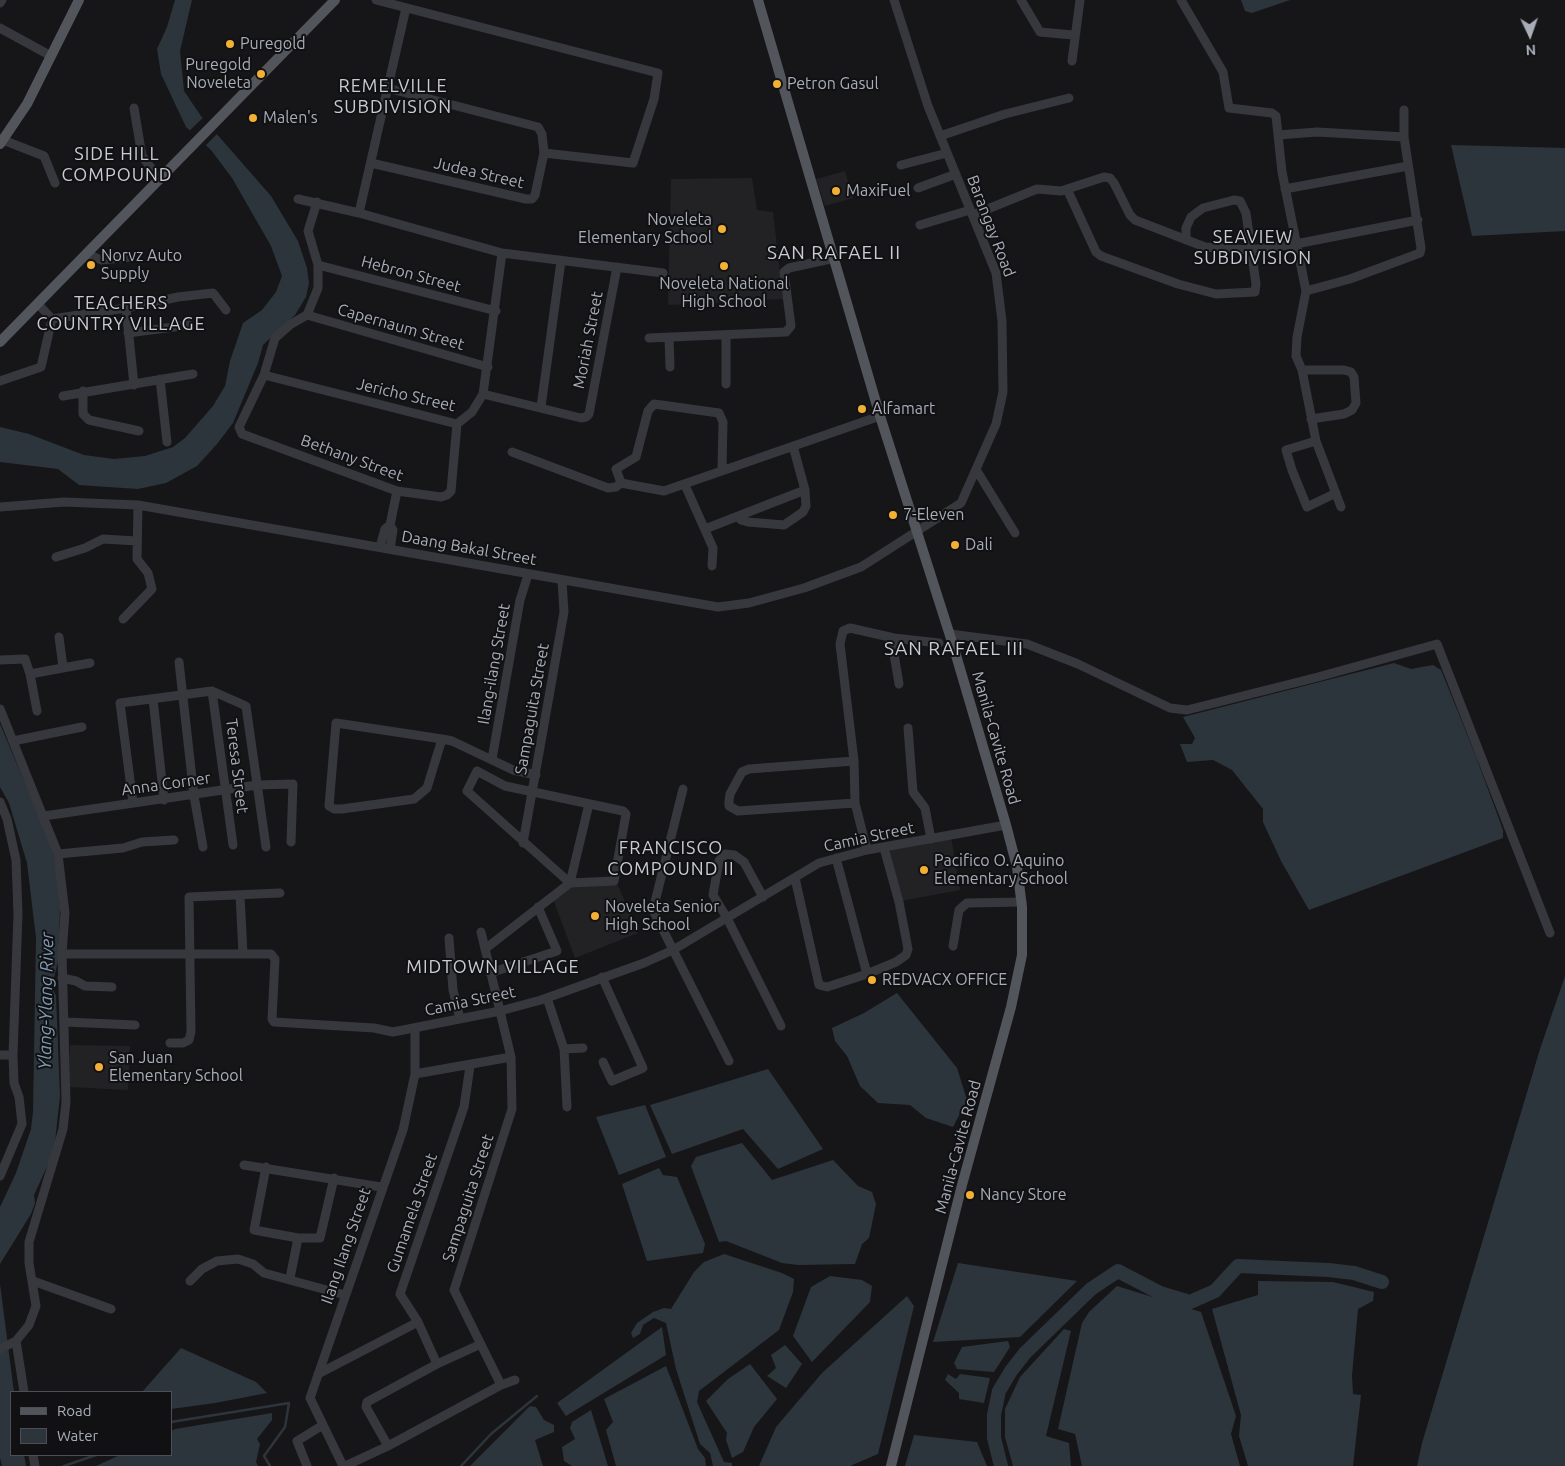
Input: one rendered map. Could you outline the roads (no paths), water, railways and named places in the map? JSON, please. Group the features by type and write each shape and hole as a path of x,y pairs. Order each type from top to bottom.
{"main road":[{"path":"2,142 27,104 79,0"},
{"path":"0,342 334,0"},
{"name":"Manila-Cavite Road","path":"758,0 880,416 918,531 1006,825 1017,867 1022,902 1022,955 1011,1007 962,1186 891,1466"}],"street":[{"path":"376,0 658,73 654,99 633,163 544,153"},
{"name":"Barangay Road","path":"894,0 940,136 993,266 1000,291 1004,359 1000,407 996,424 977,471 961,503 918,531"},
{"path":"1021,0 1040,32 1074,35"},
{"path":"1072,61 1080,0"},
{"path":"1181,0 1223,72 1229,108 1272,113 1276,116 1286,189 1306,292 1295,347 1296,356 1302,370 1316,441 1341,507"},
{"path":"360,212 406,8"},
{"path":"0,28 51,56"},
{"name":"Judea Street","path":"371,163 532,199 535,195 544,153 542,134 538,127 387,88"},
{"path":"940,136 1005,114 1069,98"},
{"path":"134,108 142,156 160,180"},
{"path":"1306,292 1350,279 1420,253 1422,248 1404,137 1404,110"},
{"path":"1278,135 1317,132 1404,137"},
{"path":"2,142 44,156 55,182"},
{"path":"901,165 947,153"},
{"path":"1286,189 1408,166"},
{"path":"918,188 956,174"},
{"path":"920,225 972,212 1037,189 1060,191 1104,177 1110,178 1135,220 1205,247 1250,250 1296,244 1418,220"},
{"path":"1067,189 1096,252 1101,256 1178,284 1216,294 1255,292 1256,284 1246,213 1240,201 1203,208 1191,217 1186,228 1186,240"},
{"path":"298,199 360,212 502,253 663,273"},
{"path":"307,315 318,288 318,265 308,231 317,202"},
{"path":"502,253 496,311 483,394 541,407 562,261"},
{"path":"88,254 101,260 131,257"},
{"path":"649,338 786,332 790,330 784,272 788,268 835,258"},
{"name":"Hebron Street","path":"318,265 496,311"},
{"name":"Moriah Street","path":"541,407 586,417 590,414 617,267"},
{"path":"52,319 126,308 178,297 213,293 226,310"},
{"path":"38,304 52,319"},
{"path":"126,308 134,385"},
{"name":"Capernaum Street","path":"307,315 488,367"},
{"name":"Bethany Street","path":"307,315 283,330 276,338 264,375 239,427 242,434 397,492 441,497 447,495 450,491 457,424"},
{"path":"0,381 41,367 52,319"},
{"path":"128,333 188,325"},
{"path":"726,335 726,384"},
{"path":"669,337 670,367"},
{"path":"1302,370 1344,370 1351,372 1354,377 1356,403 1352,410 1344,414 1311,419"},
{"path":"63,396 83,391 134,385 193,374"},
{"name":"Jericho Street","path":"264,375 457,424 472,412 483,394"},
{"path":"160,380 167,442"},
{"path":"83,391 83,414 89,420 139,431"},
{"path":"621,482 616,468 636,457 648,411 654,404 719,413 722,422 722,469"},
{"path":"621,482 664,491 722,469 880,416"},
{"path":"1316,441 1286,450 1292,470 1307,507 1336,493"},
{"path":"739,516 742,520 748,522 784,525 803,512 805,490 793,446"},
{"path":"512,452 608,488 616,487 621,482"},
{"path":"977,471 1016,533"},
{"path":"684,485 713,548 712,566"},
{"path":"705,529 805,490"},
{"path":"390,549 393,530 390,526 397,492"},
{"name":"Daang Bakal Street","path":"0,507 64,502 138,505 562,581 724,607 804,588 844,574 861,567 918,531"},
{"path":"123,618 152,589 148,573 137,559 138,505"},
{"path":"380,547 385,529 390,526"},
{"path":"56,557 85,548 104,538 137,541"},
{"name":"Ilang-ilang Street","path":"492,758 520,600 528,574"},
{"name":"Sampaguita Street","path":"523,843 564,612 562,581"},
{"path":"867,850 855,803 854,761 840,644 843,631 850,628 894,638 939,643"},
{"path":"58,637 64,667"},
{"path":"894,638 894,654 900,684"},
{"path":"951,641 1026,644 1078,664 1170,708 1187,710 1318,678 1437,644 1550,933"},
{"path":"0,660 25,659 37,711"},
{"path":"179,662 194,796 203,847"},
{"path":"30,674 90,663"},
{"path":"133,803 120,703 212,691 246,706 266,847"},
{"name":"Teresa Street","path":"212,691 224,791 233,845"},
{"path":"153,699 164,800"},
{"path":"0,709 58,854 65,913 62,978 66,1102 63,1129 29,1242 29,1264 36,1306 29,1325 13,1342 0,1349"},
{"path":"442,739 427,788 414,799 342,809 334,809 329,806 336,723 452,740 492,758 513,770 536,775"},
{"path":"13,741 82,727"},
{"path":"908,728 913,792 924,806 931,839"},
{"path":"854,761 749,769 742,772 730,794 729,806 738,811 855,803"},
{"path":"485,949 570,883 614,881 626,814 623,811 505,786 477,771 467,791 570,883"},
{"name":"Anna Corner","path":"44,816 194,796 257,785 293,784 291,842"},
{"path":"683,789 654,910 729,1061"},
{"path":"0,802 7,819 16,860 18,946 12,1055 14,1083 19,1096 22,1124 0,1176"},
{"path":"570,883 589,804"},
{"name":"Camia Street","path":"243,954 272,954 275,959 272,1019 274,1022 374,1028 393,1032 500,1012 547,998 673,950 819,863 867,850 1006,825"},
{"path":"58,854 123,848 142,842 174,840"},
{"path":"795,878 819,985 827,987 867,974 896,962 906,955 908,950 899,902 884,848"},
{"path":"762,897 744,862 734,855 725,854 719,861 713,894 781,1026"},
{"path":"836,858 867,974"},
{"path":"170,1043 184,1043 189,1040 191,1032 189,897 280,893"},
{"path":"62,954 243,954 240,895"},
{"path":"953,946 959,910 967,903 1022,902"},
{"path":"490,973 557,951 538,907"},
{"name":"Sampaguita Street","path":"481,932 511,1057 512,1109 454,1290 501,1385"},
{"path":"449,938 453,990 460,1019"},
{"path":"62,978 76,981 85,986 112,987"},
{"path":"602,978 643,1068 612,1081 603,1062"},
{"path":"547,998 564,1049 567,1107"},
{"path":"64,1022 135,1025"},
{"name":"Ilang Ilang Street","path":"344,1466 310,1398 381,1187 403,1130 415,1074 415,1028"},
{"path":"564,1049 583,1048"},
{"path":"0,1055 12,1055"},
{"path":"415,1074 470,1066 511,1057"},
{"name":"Gumamela Street","path":"437,1364 418,1322 400,1294 464,1108 470,1066"},
{"path":"244,1165 266,1167 381,1187"},
{"path":"266,1167 254,1230 298,1238 320,1238 334,1178"},
{"path":"290,1278 298,1238"},
{"path":"190,1281 202,1269 217,1261 238,1259 253,1264 264,1272 345,1295"},
{"path":"33,1281 110,1309"},
{"path":"318,1374 418,1322"},
{"path":"13,1342 24,1391"},
{"path":"388,1446 366,1407 367,1402 437,1364 481,1344"},
{"path":"344,1466 388,1446 501,1385 515,1380"},
{"path":"307,1466 297,1441 323,1425"}],"water":[{"path":"175,0 192,0 180,51 184,91 201,116 271,196 298,241 307,268 309,283 306,297 295,315 263,345 258,363 233,423 197,466 166,483 138,489 79,485 58,469 0,462 0,427 29,434 84,455 114,459 145,456 173,447 185,438 213,406 225,386 230,361 243,323 262,310 276,292 282,276 271,246 232,178 211,150 186,127 161,74 157,49 167,27"},
{"path":"1241,0 1290,0 1252,13 1245,11"},
{"path":"1451,145 1565,148 1565,231 1472,236"},
{"path":"1394,663 1411,669 1433,665 1441,670 1475,754 1503,830 1503,838 1309,910 1281,861 1263,822 1263,809 1232,770 1213,760 1187,762 1180,744 1192,744 1195,738 1183,717"},
{"name":"Ylang-Ylang River","path":"0,724 52,847 59,885 58,961 52,986 56,996 60,1096 54,1151 34,1195 35,1203 31,1214 0,1264 0,1207 16,1173 31,1129 33,1112 36,938 27,863 9,803 0,787"},
{"path":"1565,976 1565,1466 1417,1466 1422,1443 1540,1049"},
{"path":"897,993 957,1068 967,1100 953,1127 926,1118 910,1105 878,1103 860,1086 847,1056 835,1041 832,1028 864,1013"},
{"path":"768,1069 823,1149 778,1169 743,1129 672,1154 650,1105"},
{"path":"645,1105 666,1157 619,1175 596,1117"},
{"path":"742,1143 772,1180 833,1160 858,1186 872,1192 876,1204 869,1238 862,1244 855,1264 798,1265 782,1263 726,1241 719,1242 691,1166 696,1157"},
{"path":"659,1168 663,1175 677,1177 705,1244 703,1253 647,1261 622,1184"},
{"path":"724,1254 782,1273 794,1279 793,1292 779,1330 699,1391 697,1402 724,1462 732,1463 732,1466 713,1466 710,1453 700,1444 676,1369 666,1323 654,1318 643,1325 640,1334 633,1338 631,1333 637,1323 653,1312 664,1308 671,1309 694,1272 704,1262"},
{"path":"958,1263 1077,1281 1020,1337 933,1342"},
{"path":"830,1276 862,1280 872,1286 870,1302 812,1362 793,1336 811,1287"},
{"path":"1258,1281 1333,1282 1374,1292 1373,1301 1358,1309 1352,1375 1353,1394 1361,1395 1353,1466 1248,1466 1239,1436 1241,1415 1212,1309 1258,1295"},
{"path":"0,1284 14,1391 10,1391 10,1456 24,1456 26,1466 2,1466 0,1458"},
{"path":"1117,1286 1201,1312 1236,1416 1231,1434 1240,1466 1082,1466 1075,1434 1058,1429 1082,1323 1089,1312"},
{"path":"907,1296 914,1306 878,1454 850,1466 759,1466 776,1427 822,1373"},
{"path":"662,1327 666,1355 566,1416 557,1403"},
{"path":"1064,1329 1071,1331 1046,1436 1069,1443 1071,1466 1013,1466 1005,1437 1005,1409 1020,1377"},
{"path":"1008,1341 1010,1347 994,1372 957,1369 954,1363 962,1347"},
{"path":"785,1345 802,1364 786,1388 767,1376 776,1368 771,1355"},
{"path":"181,1348 256,1382 267,1393 172,1409 172,1391 143,1391"},
{"path":"750,1364 777,1399 754,1427 743,1452 732,1458 726,1440 727,1433 706,1401 728,1379"},
{"path":"666,1366 698,1449 705,1458 706,1466 616,1466 606,1430 613,1422 604,1399"},
{"path":"948,1374 956,1379 960,1374 990,1378 984,1403 959,1399 959,1393 945,1380"},
{"path":"530,1406 536,1407 544,1420 554,1425 554,1432 535,1440 543,1466 470,1466"},
{"path":"591,1410 608,1466 572,1466 564,1461 562,1447 575,1439 570,1428 572,1422"},
{"path":"272,1413 272,1420 257,1439 260,1444 256,1462 258,1466 96,1466 118,1456 172,1456 172,1430"},
{"path":"914,1435 977,1442 987,1466 905,1466"}],"waterway":[{"path":"1001,1466 994,1438 994,1415 999,1391 1025,1353 1091,1289 1118,1271 1160,1293 1190,1302 1215,1291 1238,1266 1328,1270 1354,1273 1382,1282"},
{"path":"461,1466 491,1434 537,1396"},
{"path":"172,1422 289,1403 285,1427 264,1456 270,1466"},
{"path":"64,1466 93,1456"}],"place":[{"name":"Puregold","path":"230,44"},
{"name":"Puregold Noveleta","path":"261,74"},
{"name":"Petron Gasul","path":"777,84"},
{"name":"Malen's","path":"253,118"},
{"name":"MaxiFuel","path":"836,191"},
{"name":"Noveleta Elementary School","path":"722,229"},
{"name":"Norvz Auto Supply","path":"91,265"},
{"name":"Noveleta National High School","path":"724,266"},
{"name":"Alfamart","path":"862,409"},
{"name":"7-Eleven","path":"893,515"},
{"name":"Dali","path":"955,545"},
{"name":"Pacifico O. Aquino Elementary School","path":"924,870"},
{"name":"Noveleta Senior High School","path":"595,916"},
{"name":"REDVACX OFFICE","path":"872,980"},
{"name":"San Juan Elementary School","path":"99,1067"},
{"name":"Nancy Store","path":"970,1195"}],"district":[{"name":"REMELVILLE SUBDIVISION","path":"393,96"},
{"name":"SIDE HILL COMPOUND","path":"117,164"},
{"name":"SEAVIEW SUBDIVISION","path":"1253,247"},
{"name":"SAN RAFAEL II","path":"834,253"},
{"name":"TEACHERS COUNTRY VILLAGE","path":"121,313"},
{"name":"SAN RAFAEL III","path":"954,649"},
{"name":"FRANCISCO COMPOUND II","path":"671,858"},
{"name":"MIDTOWN VILLAGE","path":"493,967"}]}
